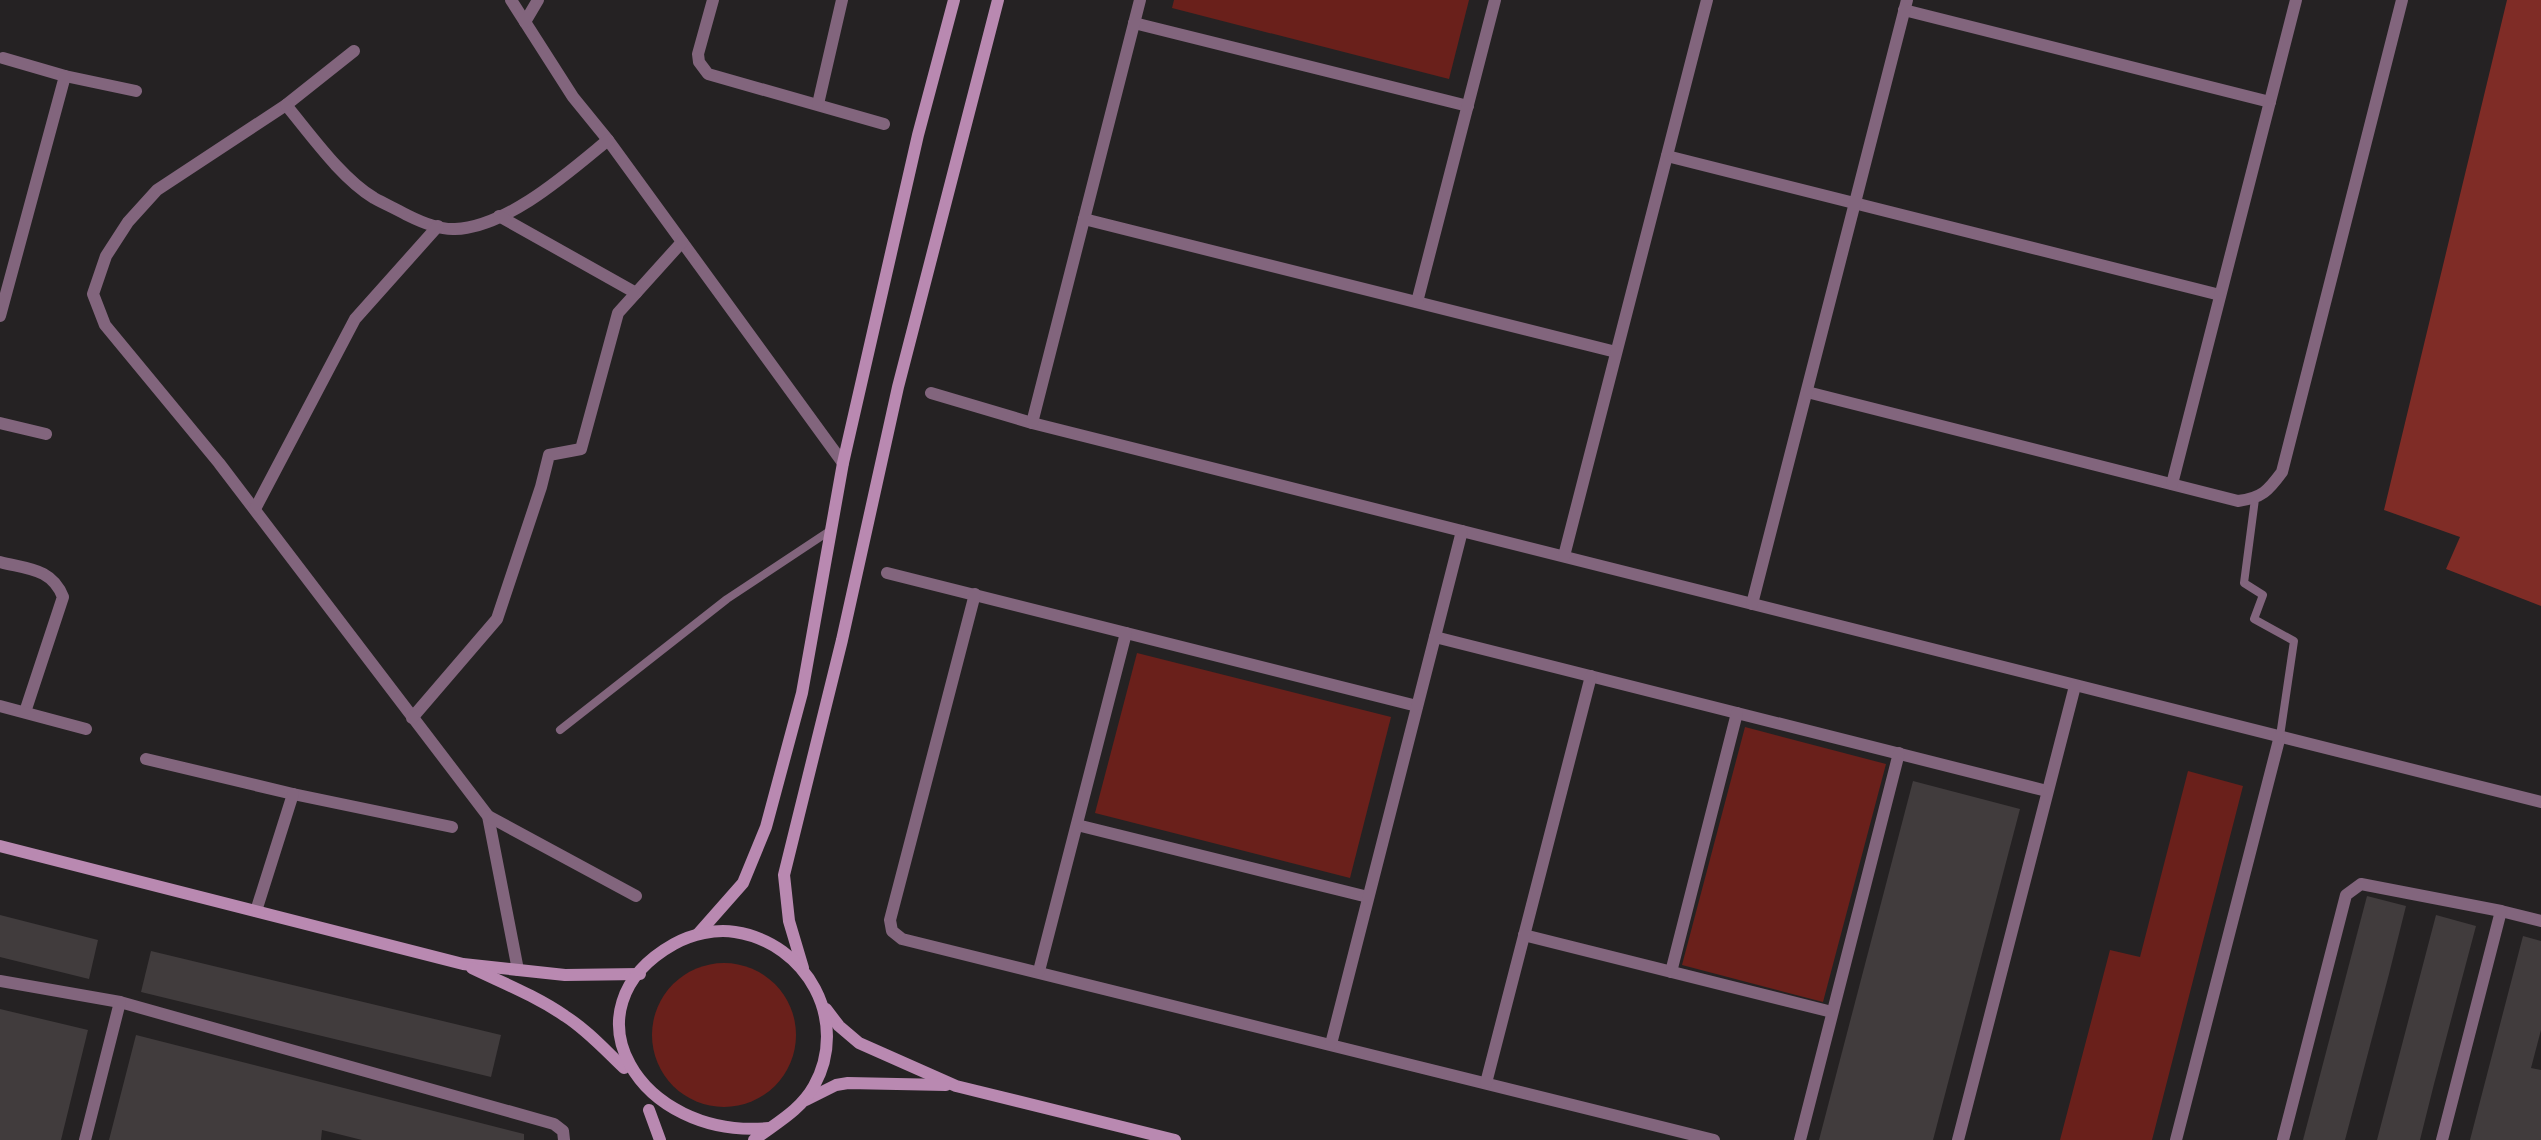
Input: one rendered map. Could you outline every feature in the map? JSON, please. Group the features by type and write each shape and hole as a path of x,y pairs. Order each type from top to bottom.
{"main road":[{"path":"698,934 743,884 765,827 802,693 843,464 918,135 954,0"},
{"path":"803,968 789,921 784,875 842,640 898,387 998,0"},
{"path":"0,846 463,964 597,976 640,974"},
{"path":"671,1125 649,1108 634,1090 624,1068 620,1044 620,1019 627,995 640,974 666,949 698,934 732,932 764,939 778,947 803,968 815,986 823,1006 826,1022 825,1056 820,1072 804,1101 788,1117 752,1135 724,1139"},
{"path":"463,964 514,987 564,1015 593,1038 624,1068"},
{"path":"823,1006 839,1026 859,1043 956,1086 1175,1140"},
{"path":"804,1101 836,1085 848,1083 956,1086"},
{"path":"649,1108 660,1140"},
{"path":"754,1140 769,1128"}],"street":[{"path":"511,0 573,97 608,140 843,464"},
{"path":"525,22 538,0"},
{"path":"713,0 698,54 699,62 708,74 884,124"},
{"path":"818,104 842,0"},
{"path":"1032,423 1140,0"},
{"path":"1417,302 1495,0"},
{"path":"1564,556 1707,0"},
{"path":"2172,484 2296,0"},
{"path":"1807,392 2238,501 2255,499 2270,488 2282,472 2402,0"},
{"path":"1752,604 1906,5 2270,102"},
{"path":"1134,22 1468,106"},
{"path":"354,51 286,105 157,190 128,222 105,256 93,294 105,326 255,508 488,816 636,896"},
{"path":"3,58 65,76 136,91"},
{"path":"0,316 65,76"},
{"path":"286,105 351,180 373,198 423,222 454,230 478,225 543,192 608,140"},
{"path":"1667,156 2220,295"},
{"path":"499,216 636,293"},
{"path":"1084,219 1616,352"},
{"path":"255,508 355,320 438,226"},
{"path":"412,718 496,619 541,487 549,455 581,449 618,313 682,242"},
{"path":"931,393 1032,423 2541,802"},
{"path":"0,423 46,434"},
{"path":"1331,1044 1462,531"},
{"path":"0,562 49,575 63,597 25,712"},
{"path":"887,573 1417,706"},
{"path":"975,594 890,920 892,931 902,939 1039,971 1714,1140"},
{"path":"1039,971 1126,633"},
{"path":"1435,637 2048,791"},
{"path":"1486,1083 1591,676"},
{"path":"1958,1140 2075,686"},
{"path":"0,706 86,729"},
{"path":"1671,972 1737,713"},
{"path":"2176,1140 2280,736"},
{"path":"1800,1140 1899,753"},
{"path":"146,759 292,794 452,827"},
{"path":"256,912 292,794"},
{"path":"488,816 518,970"},
{"path":"1077,825 1368,897"},
{"path":"2283,1140 2346,896 2352,889 2361,884 2541,921"},
{"path":"2442,1140 2501,911"},
{"path":"1524,935 1832,1012"},
{"path":"0,981 120,1002 554,1124 563,1131 564,1140"},
{"path":"85,1140 120,1002"}],"lane":[{"path":"2255,499 2244,582 2264,595 2254,619 2294,640 2280,736"},
{"path":"560,730 728,599 831,530"}],"shaded area":[{"path":"1174,0 1469,0 1449,79 1172,8"},
{"path":"2507,0 2541,0 2541,606 2446,569 2460,537 2384,510"},
{"path":"1137,653 1391,717 1350,878 1095,813"},
{"path":"1745,727 1886,764 1823,1002 1682,965"},
{"path":"2188,771 2243,786 2152,1140 2060,1140 2110,950 2140,957"},
{"path":"724,963 752,968 775,984 791,1007 796,1035 791,1063 775,1086 752,1102 724,1107 696,1102 673,1086 657,1063 652,1035 657,1007 673,984 696,968"}],"building":[{"path":"1913,781 2020,809 1933,1140 1819,1140"},
{"path":"2367,896 2406,906 2389,974 2345,1140 2303,1140"},
{"path":"0,915 98,940 89,979 0,957"},
{"path":"2436,915 2476,926 2420,1140 2377,1140"},
{"path":"2523,936 2541,941 2541,1030 2531,1068 2541,1070 2541,1140 2470,1140"},
{"path":"151,951 501,1035 491,1077 141,992"},
{"path":"0,1009 88,1030 61,1140 0,1140"},
{"path":"136,1035 524,1134 524,1140 362,1140 322,1130 321,1140 109,1140"}]}
